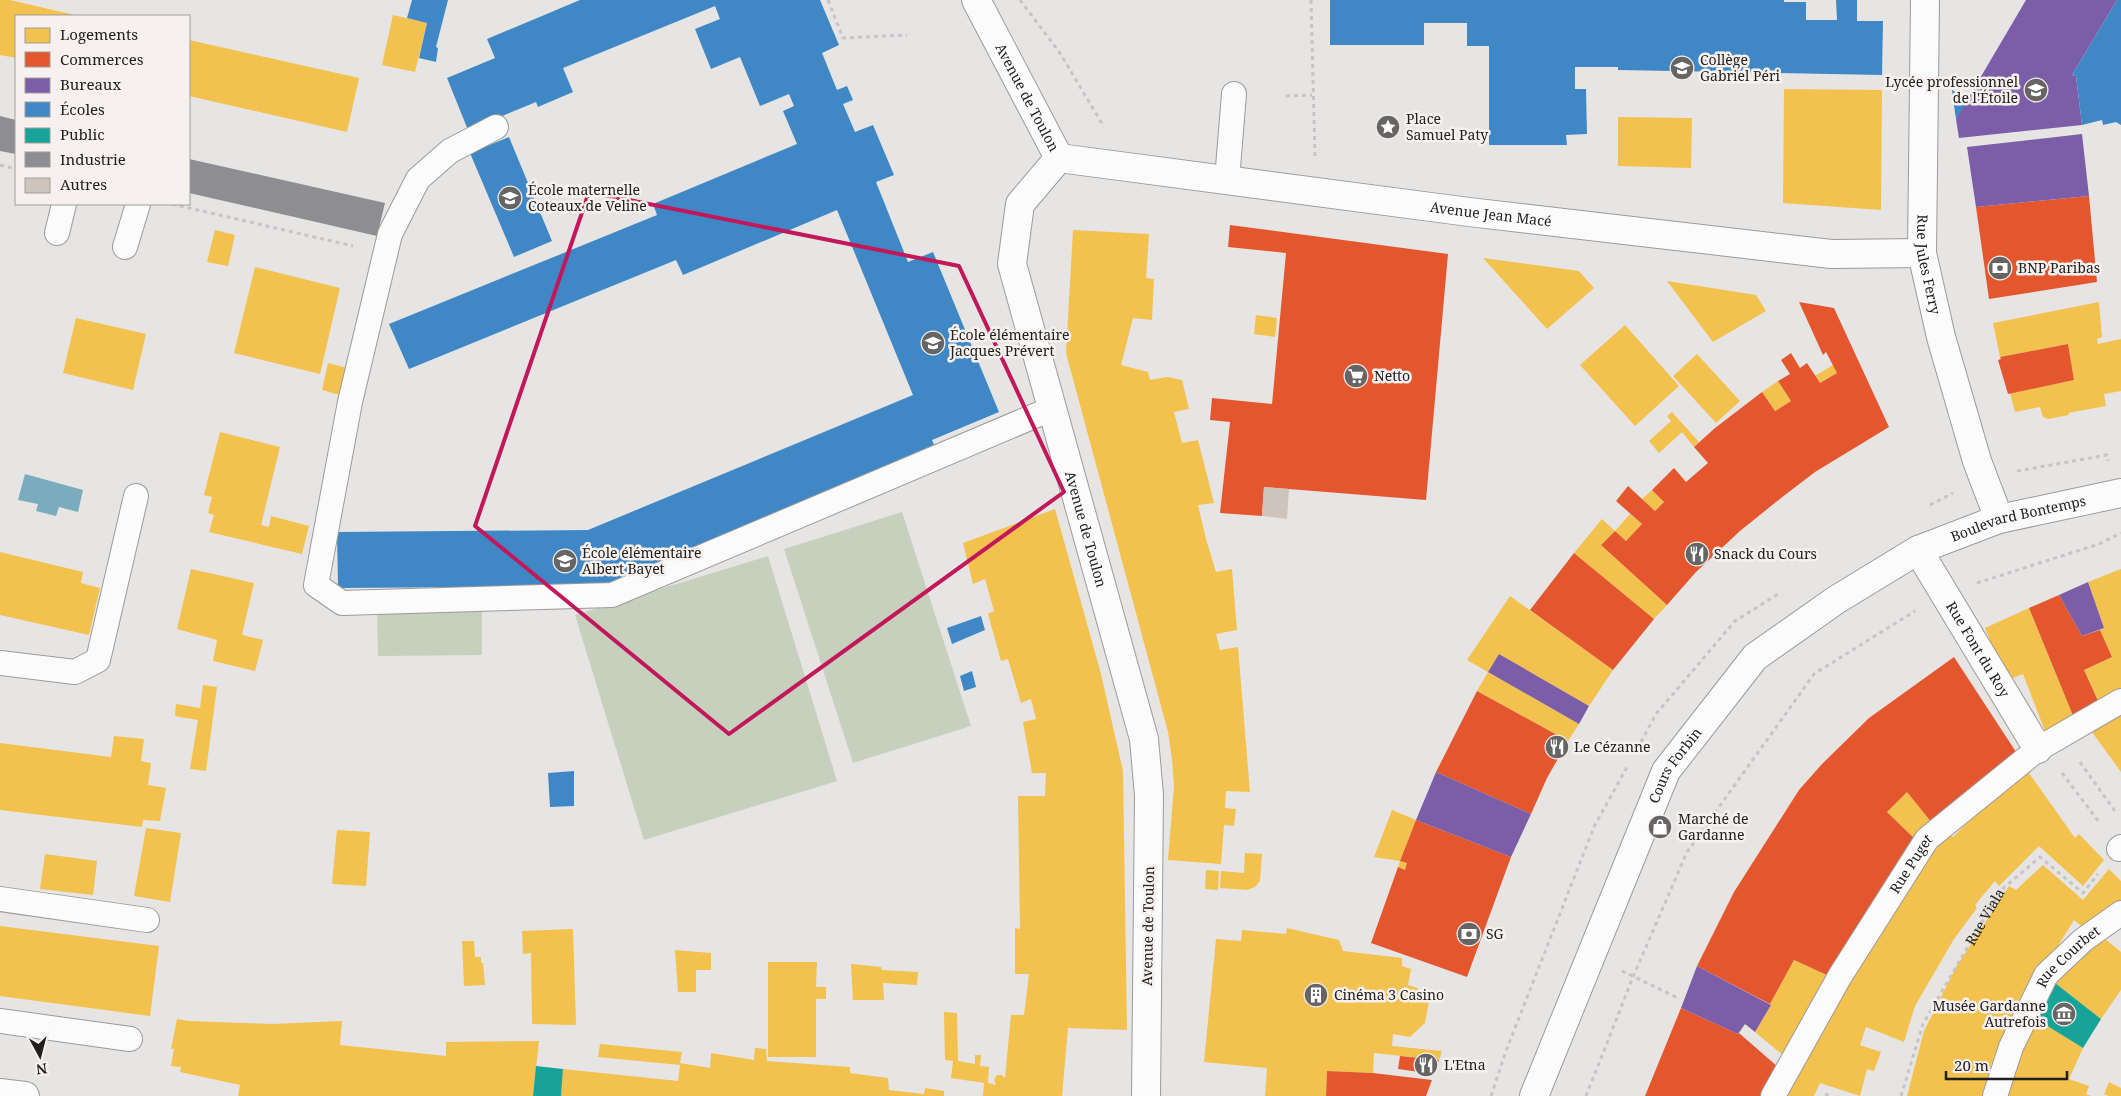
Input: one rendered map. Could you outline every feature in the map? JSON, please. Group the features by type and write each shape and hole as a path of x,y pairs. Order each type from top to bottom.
{"street":[{"name":"Avenue de Toulon","path":"976,0 1059,158 1020,204 1012,264 1144,739 1149,795 1146,1096"},
{"name":"Rue Jules Ferry","path":"1925,0 1922,253 1941,337 1977,461 1999,520"},
{"name":"Avenue Jean Macé","path":"1059,158 1469,212 1831,254 1922,253"},
{"name":"Boulevard Bontemps","path":"1918,550 1999,520 2121,493"},
{"name":"Rue Font du Roy","path":"1918,550 1944,593 2047,743"},
{"name":"Cours Forbin","path":"1534,1096 1666,771 1755,656 1836,600 1918,550"},
{"path":"0,1092 25,1096"}],"lane":[{"path":"1227,180 1234,94"},
{"path":"496,127 450,151 418,179 390,234 350,402 316,585 342,603 612,595 1051,409"},
{"path":"57,233 64,205"},
{"path":"125,247 138,205"},
{"path":"0,663 75,672 98,660 136,496"},
{"name":"Rue Puget","path":"1773,1096 1840,976 1927,839 2047,743 2121,701"},
{"path":"0,899 147,920"},
{"name":"Rue Courbet","path":"1995,1096 2011,1047 2046,975 2083,940 2121,913"},
{"path":"0,1021 130,1039"}],"path":[{"path":"828,0 843,38 907,35"},
{"path":"1020,0 1060,53 1100,120"},
{"path":"1311,0 1315,159"},
{"path":"1286,96 1312,95"},
{"path":"0,165 15,169"},
{"path":"173,205 385,253"},
{"path":"2014,472 2107,455"},
{"path":"1586,1096 1633,977 1687,852 1814,674 1944,593 2100,544 2121,533"},
{"path":"2047,743 2121,819"},
{"path":"2047,743 2120,848"},
{"name":"Rue Viala","path":"1901,1096 1923,1024 2000,891 2040,857 2083,893 2120,848"},
{"path":"1591,957 1678,998"},
{"path":"1825,1094 1831,1096"}],"highlighted area":[{"path":"589,192 959,266 1064,492 729,734 475,526"}],"green space":[{"path":"902,512 971,726 853,763 784,549"},
{"path":"768,556 837,781 644,840 575,615"},
{"path":"482,610 482,655 378,656 377,611"}],"water":[{"path":"25,474 83,490 78,512 59,507 56,516 36,511 38,504 18,500"}],"building: Logements":[{"path":"0,0 10,0 75,15 15,15 15,58 0,55"},
{"path":"393,15 427,23 415,72 382,65"},
{"path":"190,40 359,78 347,132 190,96"},
{"path":"1784,89 1882,90 1881,210 1783,203"},
{"path":"1618,117 1692,118 1691,168 1618,166"},
{"path":"215,230 235,235 228,266 207,262"},
{"path":"1073,230 1149,234 1146,278 1154,279 1152,320 1133,318 1121,365 1148,372 1150,380 1167,377 1182,380 1189,409 1174,412 1182,443 1198,440 1214,503 1198,505 1206,539 1216,572 1232,569 1237,630 1216,634 1220,650 1238,647 1250,792 1226,791 1225,808 1236,809 1234,826 1224,825 1221,864 1168,860 1174,786 1168,732 1066,353"},
{"path":"1483,258 1579,271 1594,288 1547,329"},
{"path":"255,267 340,288 320,374 234,353"},
{"path":"1667,281 1756,295 1766,311 1713,342"},
{"path":"2099,302 2102,337 2097,339 2098,344 2121,339 2121,391 2104,394 2106,406 2068,413 2069,415 2048,419 2043,417 2040,407 2015,412 2010,393 2074,380 2068,344 2000,357 1993,323"},
{"path":"1256,315 1277,318 1275,337 1254,334"},
{"path":"76,318 146,334 133,390 63,373"},
{"path":"1625,325 1679,386 1635,426 1580,365"},
{"path":"1697,354 1740,401 1716,423 1673,376"},
{"path":"328,363 347,368 340,395 322,390"},
{"path":"1833,365 1837,373 1820,383 1815,376"},
{"path":"1778,381 1791,401 1775,411 1762,392"},
{"path":"1672,412 1699,442 1694,447 1682,432 1659,453 1649,441 1671,421 1667,416"},
{"path":"220,432 280,447 261,525 269,527 271,516 309,526 302,554 209,532 214,515 208,513 212,497 204,495"},
{"path":"1652,490 1664,502 1655,511 1642,499"},
{"path":"1055,509 1101,674 1123,771 1127,1030 1068,1028 1062,1096 983,1096 984,1083 951,1078 953,1061 945,1060 944,1012 957,1013 958,1061 975,1064 975,1055 981,1055 980,1066 989,1067 988,1083 996,1085 994,1080 997,1075 1002,1075 1005,1078 1011,1015 1024,1015 1029,974 1015,974 1015,928 1020,929 1018,796 1045,796 1046,773 1032,773 1023,722 1036,719 1031,699 1021,703 1008,659 1001,661 988,614 994,611 985,579 973,584 963,543"},
{"path":"1630,514 1642,524 1626,541 1615,531"},
{"path":"1602,519 1615,531 1601,545 1667,605 1654,619 1574,553"},
{"path":"0,552 83,572 81,583 100,588 89,635 0,615"},
{"path":"191,569 254,583 242,635 263,640 255,671 213,661 217,640 177,629"},
{"path":"2121,569 2121,690 2099,703 2084,670 2112,657 2100,630 2104,628 2088,582"},
{"path":"1510,596 1613,670 1589,706 1499,654 1488,672 1467,660"},
{"path":"2029,608 2074,718 2045,731 2023,674 2006,681 1985,628"},
{"path":"1488,672 1579,724 1568,741 1477,691"},
{"path":"203,685 217,687 206,771 190,769 198,720 175,716 176,704 200,708"},
{"path":"2121,711 2121,772 2089,728"},
{"path":"114,736 144,739 141,761 151,763 148,785 166,788 160,821 143,820 142,827 0,810 0,743 111,757"},
{"path":"2024,766 2075,838 2079,834 2104,860 2083,886 2039,846 1999,886 1995,881 1975,905 1977,908 1954,939 1915,1006 1904,1042 1866,1027 1860,1045 1881,1052 1874,1071 1867,1069 1860,1096 1820,1083 1814,1096 1781,1096 1837,1002 1929,857 1949,834 1953,837"},
{"path":"1907,792 1932,823 1916,840 1887,812"},
{"path":"1392,810 1416,820 1400,861 1374,857"},
{"path":"146,828 181,833 170,902 134,896"},
{"path":"337,830 370,832 366,886 332,884"},
{"path":"1245,853 1262,854 1260,881 1255,887 1247,890 1220,888 1221,871 1244,873"},
{"path":"45,854 97,861 93,895 40,889"},
{"path":"1400,861 1407,863 1405,870 1398,867"},
{"path":"2043,865 2083,900 2109,869 2121,881 2121,901 2102,918 2085,929 2074,920 2007,1028 1991,1065 1983,1096 1907,1096 1924,1031 1956,967 2009,886 2016,890"},
{"path":"1206,870 1219,871 1218,890 1205,889"},
{"path":"0,926 159,946 150,1016 0,996"},
{"name":"Cinéma 3 Casino","path":"1287,928 1339,940 1343,951 1402,958 1402,966 1411,969 1408,985 1417,988 1429,1002 1425,1023 1410,1037 1393,1034 1392,1046 1442,1051 1439,1060 1374,1053 1373,1073 1327,1071 1326,1096 1265,1096 1267,1068 1204,1062 1216,939 1241,941 1242,930 1286,934"},
{"path":"573,929 576,1025 532,1024 531,953 523,954 522,931"},
{"path":"2099,934 2121,952 2121,990 2101,1019 2055,983"},
{"path":"462,941 474,941 475,957 481,957 481,963 483,963 485,985 464,986"},
{"path":"675,950 711,953 711,970 696,970 696,992 678,992"},
{"path":"1794,960 1829,976 1784,1056 1755,1032"},
{"path":"768,962 817,962 816,987 826,987 826,999 816,999 816,1057 768,1057"},
{"path":"851,964 881,967 882,970 918,972 917,985 883,983 884,1000 853,1000"},
{"path":"2033,1017 2083,1048 2069,1079 2089,1086 2086,1094 2091,1096 2004,1096"},
{"path":"177,1019 272,1024 342,1021 340,1045 446,1056 446,1042 539,1041 533,1096 238,1096 240,1085 180,1072 181,1067 171,1066 174,1049 171,1049"},
{"path":"600,1044 682,1052 680,1063 710,1068 711,1053 754,1060 755,1048 766,1049 767,1061 850,1067 850,1073 888,1078 889,1090 924,1094 925,1088 944,1091 944,1096 561,1096 563,1069 678,1081 680,1065 598,1057"},
{"path":"2109,1082 2121,1088 2121,1096 2104,1094"}],"building: Commerces":[{"path":"2089,196 2097,282 1989,299 1976,207"},
{"name":"Netto","path":"1230,225 1448,254 1426,500 1264,487 1262,516 1220,513 1230,422 1210,420 1212,398 1272,404 1286,253 1228,247"},
{"path":"1799,302 1834,308 1889,427 1815,472 1781,498 1740,531 1696,572 1667,605 1601,545 1615,531 1626,541 1642,524 1616,501 1628,486 1655,511 1664,502 1652,490 1674,468 1686,482 1708,463 1694,447 1715,428 1762,392 1775,411 1791,401 1778,381 1790,374 1781,360 1791,353 1800,368 1807,363 1820,383 1837,373 1826,352 1823,355"},
{"path":"2068,344 2074,380 2008,394 1998,360 2001,359 2000,357"},
{"path":"1574,553 1654,619 1613,670 1530,610"},
{"path":"2059,595 2082,636 2100,630 2112,657 2084,670 2099,703 2074,718 2029,608"},
{"path":"1954,657 2018,755 1932,823 1907,792 1887,812 1916,840 1829,976 1794,960 1770,1004 1697,966 1734,892 1799,790 1822,764 1869,718"},
{"path":"1477,691 1568,741 1547,778 1531,814 1436,772"},
{"path":"1416,820 1511,857 1467,977 1371,943 1398,867 1405,870 1407,863 1400,861"},
{"path":"1681,1008 1739,1033 1778,1067 1760,1096 1645,1096"},
{"path":"1400,1056 1439,1060 1434,1074 1398,1069"},
{"path":"1327,1071 1373,1073 1432,1080 1426,1096 1326,1096"}],"building: Bureaux":[{"path":"2026,0 2117,0 2072,75 2076,76 2082,125 1959,138 1956,119"},
{"path":"2082,134 2089,196 1976,207 1967,147"},
{"path":"2088,582 2104,628 2082,636 2059,595"},
{"path":"1499,654 1589,706 1579,724 1488,672"},
{"path":"1436,772 1531,814 1511,857 1416,820"},
{"path":"1697,966 1771,1005 1755,1032 1745,1024 1738,1034 1681,1008"}],"building: Écoles":[{"path":"412,0 448,0 436,47 438,48 436,62 419,58 427,23 407,18"},
{"path":"580,0 820,0 839,45 822,53 837,90 847,86 853,100 843,104 855,132 873,125 894,175 876,182 908,262 933,252 999,412 932,440 935,447 614,581 591,586 338,588 337,532 588,530 913,395 837,210 683,275 676,260 409,369 389,324 657,215 653,204 797,144 783,111 794,106 789,94 760,106 740,57 711,69 695,29 720,19 715,6 563,68 573,92 538,107 536,102 468,130 447,78 495,58 487,39"},
{"name":"Collège Gabriel Péri","path":"1330,0 1784,0 1784,2 1806,2 1806,20 1837,20 1836,0 1857,0 1857,21 1883,21 1882,75 1618,70 1618,67 1575,67 1575,89 1586,89 1587,134 1566,135 1567,145 1489,145 1489,46 1467,46 1467,23 1424,23 1424,45 1330,45"},
{"path":"2117,0 2121,0 2121,125 2116,122 2103,125 2102,120 2082,125 2076,76 2072,75"},
{"path":"1952,90 1969,99 1956,119 1953,99"},
{"path":"509,137 552,241 514,257 470,153"},
{"path":"981,616 985,630 952,644 947,628"},
{"path":"972,671 976,687 964,691 960,676"},
{"path":"574,771 574,806 550,807 548,773"}],"building: Public":[{"path":"2055,983 2101,1019 2083,1048 2033,1017"},
{"path":"536,1066 563,1069 561,1096 533,1096"}],"building: Industrie":[{"path":"0,116 15,120 15,154 0,151"},
{"path":"190,159 385,203 377,236 190,193"}],"building: Autres":[{"path":"1264,487 1289,489 1287,519 1262,516"}],"place":[{"name":"Collège Gabriel Péri","path":"1682,68"},
{"name":"Lycée professionnel de l'Étoile","path":"2036,90"},
{"name":"Place Samuel Paty","path":"1388,127"},
{"name":"École maternelle Coteaux de Veline","path":"510,198"},
{"name":"BNP Paribas","path":"2000,268"},
{"name":"École élémentaire Jacques Prévert","path":"933,343"},
{"name":"Netto","path":"1356,376"},
{"name":"Snack du Cours","path":"1697,554"},
{"name":"École élémentaire Albert Bayet","path":"565,561"},
{"name":"Le Cézanne","path":"1557,747"},
{"name":"Marché de Gardanne","path":"1660,827"},
{"name":"SG","path":"1469,934"},
{"name":"Cinéma 3 Casino","path":"1316,995"},
{"name":"Musée Gardanne Autrefois","path":"2064,1014"},
{"name":"L'Etna","path":"1426,1065"}]}
